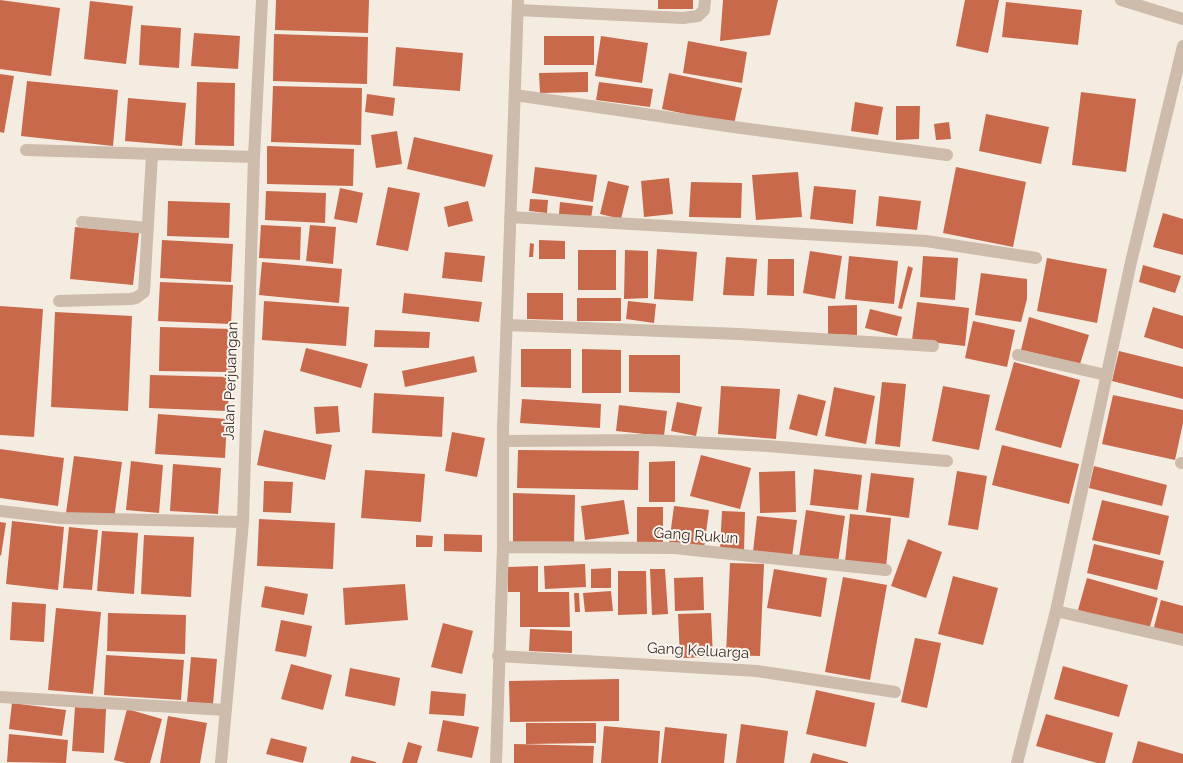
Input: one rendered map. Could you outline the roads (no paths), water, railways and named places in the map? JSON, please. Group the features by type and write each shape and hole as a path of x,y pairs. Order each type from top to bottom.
{"street":[{"name":"Jalan Perjuangan","path":"221,763 243,522 254,157 262,0"},
{"path":"496,763 503,547 503,441 518,5 683,18 698,16 704,10 705,0"},
{"path":"1121,0 1183,19"},
{"path":"1017,763 1056,611 1131,262 1183,46"},
{"path":"516,95 741,128 947,155"},
{"path":"26,150 254,157"},
{"path":"59,301 130,299 142,295 145,288 152,155"},
{"path":"510,217 926,241 1036,258"},
{"path":"82,222 148,228"},
{"path":"507,325 739,334 933,346"},
{"path":"1018,355 1106,375"},
{"path":"503,441 651,440 768,446 947,462"},
{"path":"0,511 60,518 243,522"},
{"name":"Gang Rukun","path":"503,547 674,548 886,570"},
{"path":"1056,611 1183,640"},
{"name":"Gang Keluarga","path":"498,656 757,671 895,692"},
{"path":"0,697 226,710"}]}
